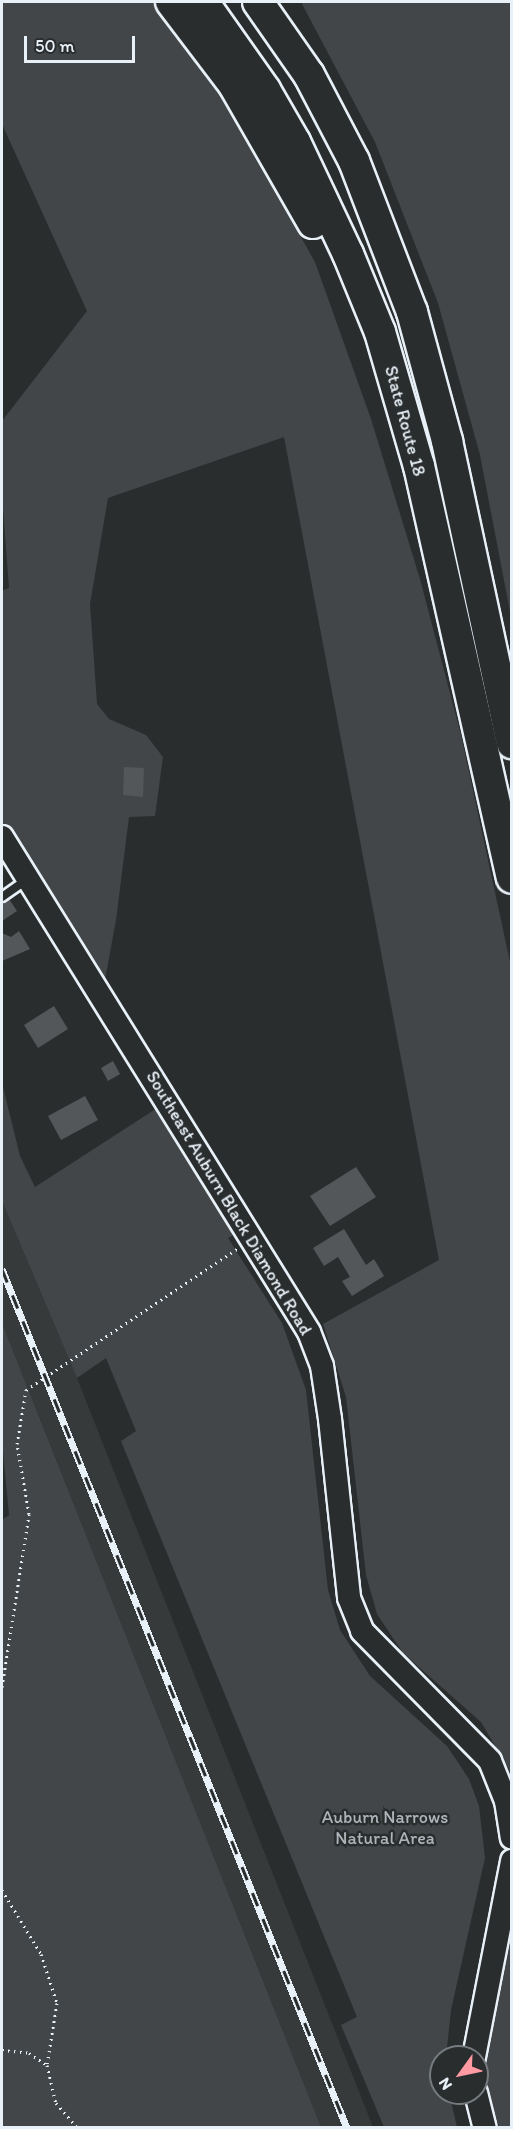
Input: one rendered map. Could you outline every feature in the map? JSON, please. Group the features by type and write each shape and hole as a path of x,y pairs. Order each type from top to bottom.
{"highway":[{"path":"171,2 234,86 318,233 356,319 389,418 432,524"},
{"name":"State Route 18","path":"203,2 259,81 295,142 352,263 403,405 512,878"},
{"name":"State Route 18","path":"258,2 309,75 354,161 412,312 447,441 512,743"},
{"path":"276,2 302,44 309,75"}],"main road":[{"name":"Southeast Auburn Black Diamond Road","path":"2,837 309,1332 322,1366 349,1598 362,1631 490,1761 506,1801 512,1838"},
{"path":"476,2045 512,1861"},
{"path":"479,2105 485,2127"}],"lane":[{"path":"2,897 28,879"}],"path":[{"path":"2,1687 30,1514 17,1444 26,1390 253,1239"},
{"path":"2,1890 41,1954 57,2003 47,2065 56,2103 78,2127"},
{"path":"2,2050 29,2053 47,2065"}],"shaded area":[{"path":"2,1201 77,1378 373,2127 321,2127 2,1323"}],"green space":[{"path":"2,2 157,2 211,77 315,262 371,419 420,579 461,735 512,971 511,1773 481,1722 403,1653 377,1614 366,1575 346,1397 323,1324 439,1260 284,437 108,498 90,604 97,704 109,719 146,735 163,757 155,816 129,817 116,920 102,996 2,826 2,591 9,588 2,495 2,421 87,311 2,124"},
{"path":"301,2 511,2 511,617 480,455 438,303 375,142"},
{"name":"Auburn Narrows Natural Area","path":"2,1083 20,1156 35,1187 168,1101 246,1227 228,1238 282,1323 306,1390 328,1590 340,1630 370,1676 447,1746 469,1779 479,1806 485,1858 451,2010 447,2045 429,2045 429,2105 452,2105 457,2127 384,2127 341,2025 357,2017 121,1441 136,1431 106,1358 77,1378 2,1201"},
{"path":"2,1323 321,2127 2,2127 2,1520 9,1515 2,1441"},
{"path":"511,1929 511,2127 499,2127 489,2096 487,2045"}],"building":[{"path":"124,767 144,768 143,797 123,795"},
{"path":"9,899 17,911 2,921 2,904"},
{"path":"19,931 30,949 2,961 2,933 11,937"},
{"path":"54,1006 68,1029 38,1048 24,1025"},
{"path":"113,1061 120,1074 108,1081 101,1068"},
{"path":"85,1096 98,1120 61,1140 48,1116"},
{"path":"356,1167 376,1197 330,1226 310,1196"},
{"path":"344,1229 366,1265 374,1259 384,1276 352,1296 342,1281 350,1277 338,1257 324,1266 313,1248"}],"railway":[{"path":"2,1269 347,2128"}]}
